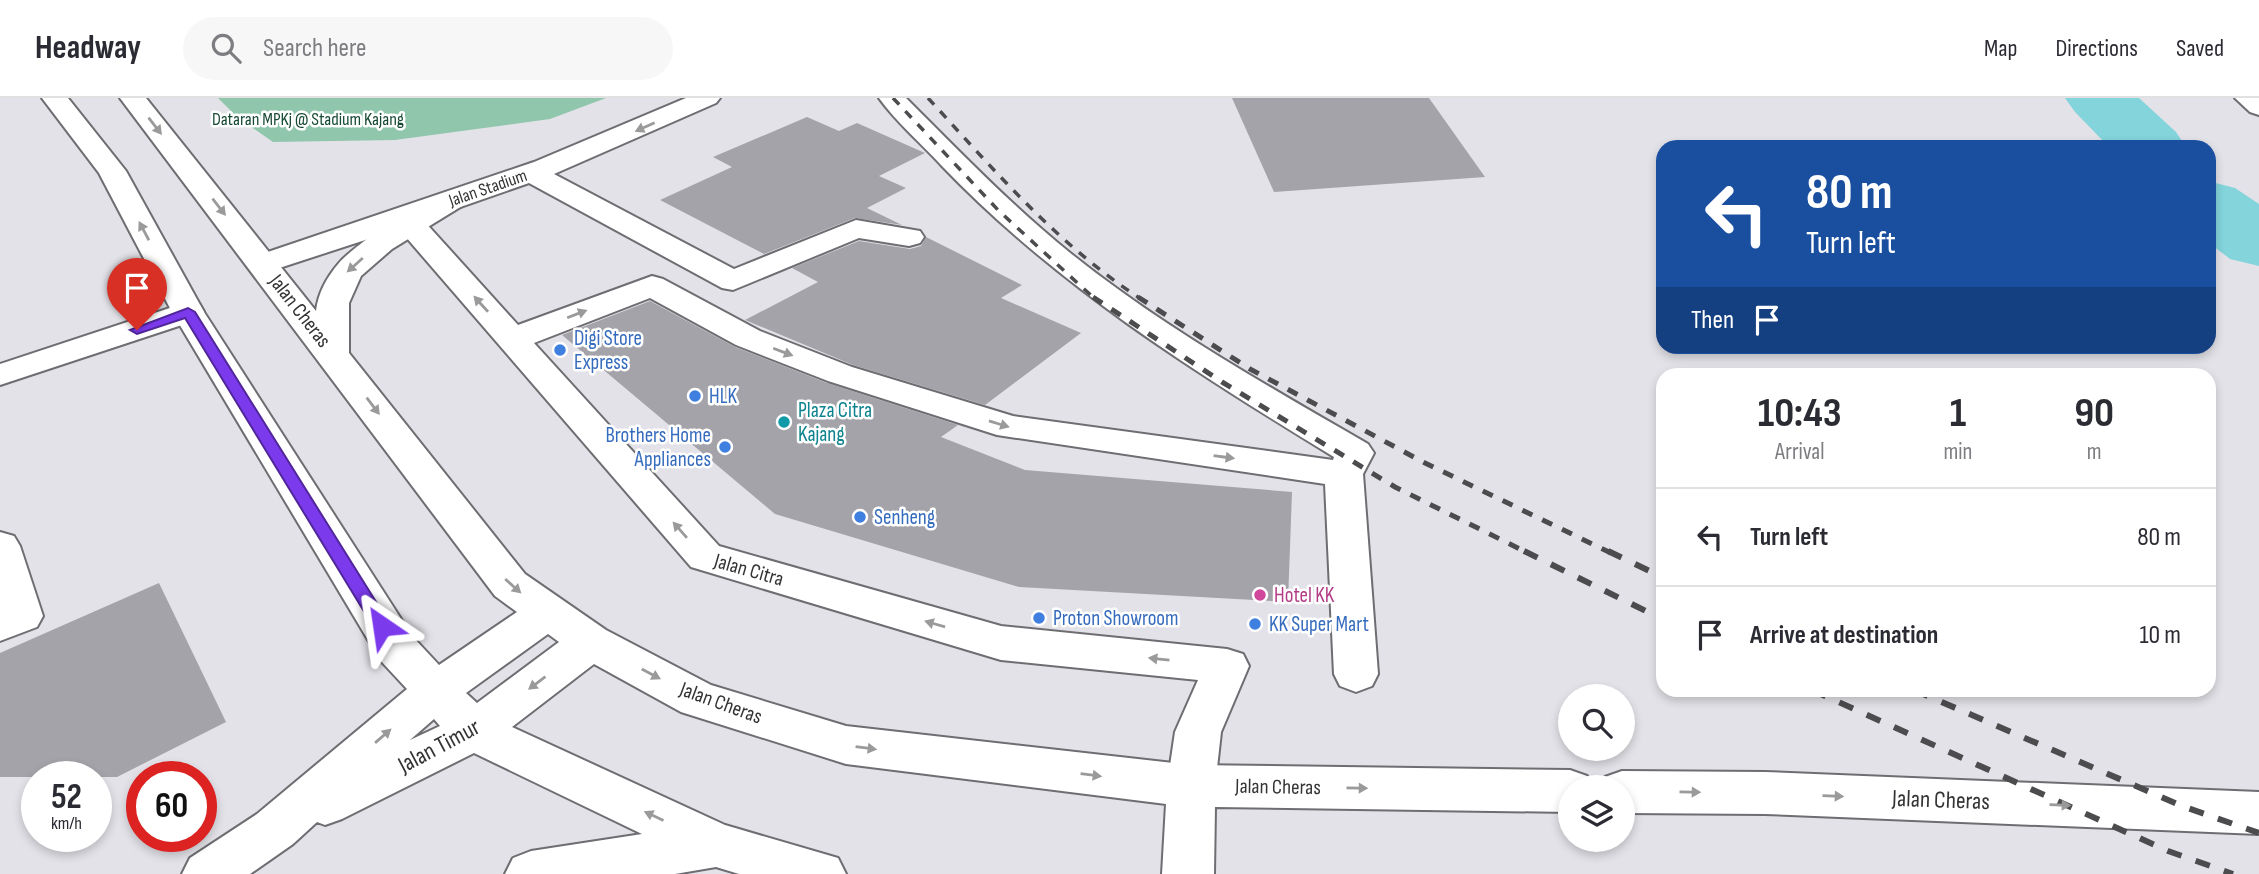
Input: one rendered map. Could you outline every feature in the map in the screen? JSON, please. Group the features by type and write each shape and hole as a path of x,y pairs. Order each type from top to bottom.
{"main road":[{"path":"55,98 112,171 188,312 396,648 474,731 716,845 820,874"},
{"name":"Jalan Cheras","path":"133,98 510,585 591,642 697,699 846,746 1191,786 1558,791"},
{"name":"Jalan Stadium","path":"264,264 532,173 607,144 707,98"},
{"path":"892,98 1020,226 1119,306 1174,344 1355,453 1344,474 1356,674"},
{"path":"2248,98 2259,107"},
{"path":"532,173 733,281 856,229 909,237"},
{"path":"332,352 332,303 344,274 372,248 452,200"},
{"name":"Jalan Citra","path":"411,225 705,557 1001,643 1227,666 1198,732 1191,786"},
{"path":"513,339 652,286 759,343 840,374 1010,427 1344,474"},
{"path":"0,375 188,312"},
{"path":"0,546 22,616 0,625"},
{"name":"Jalan Timur","path":"208,874 275,829 435,691 548,612"},
{"name":"Jalan Timur","path":"275,829 474,731 591,642"},
{"path":"1188,874 1191,786"},
{"name":"Jalan Cheras","path":"1635,792 1765,793 2259,813"},
{"path":"531,874 716,845"}],"green space":[{"name":"Dataran MPKj @ Stadium Kajang","path":"218,98 606,98 550,119 395,140 273,142 237,117"}],"building":[{"path":"1232,98 1429,98 1485,177 1274,192"},
{"path":"807,117 839,131 857,123 925,153 879,176 906,188 867,208 902,225 855,218 764,254 660,200 732,167 713,157"},
{"path":"926,237 1022,285 1001,298 1081,333 985,405 853,365 745,320 818,282 792,268 859,241 910,249 921,246"},
{"name":"Plaza Citra Kajang","path":"650,301 735,347 827,383 958,425 941,437 1025,470 1292,492 1288,602 1019,587 775,514 562,335"},
{"path":"159,583 226,722 149,761 126,761 126,772 117,777 112,777 112,761 21,761 21,777 0,777 0,653"}],"waterway":[{"path":"2099,98 2143,140"},
{"path":"2216,210 2259,242"}],"railway":[{"path":"893,98 999,211 1095,299"},
{"path":"928,98 1055,231 1140,298"},
{"path":"1093,297 1222,382 1395,487 1528,553"},
{"path":"1140,298 1250,369 1425,463 1611,553"},
{"path":"1524,551 1656,616"},
{"path":"1608,551 1656,574"},
{"path":"1827,697 2168,851 2233,874"},
{"path":"1930,697 2182,806 2259,833"}],"place":[{"name":"Digi Store Express","path":"560,350"},
{"name":"HLK","path":"695,396"},
{"name":"Plaza Citra Kajang","path":"784,422"},
{"name":"Brothers Home Appliances","path":"725,447"},
{"name":"Senheng","path":"860,517"},
{"name":"Hotel KK","path":"1260,595"},
{"name":"Proton Showroom","path":"1039,618"},
{"name":"KK Super Mart","path":"1255,624"}],"route":[{"path":"137,330 188,312 382,626"}]}
